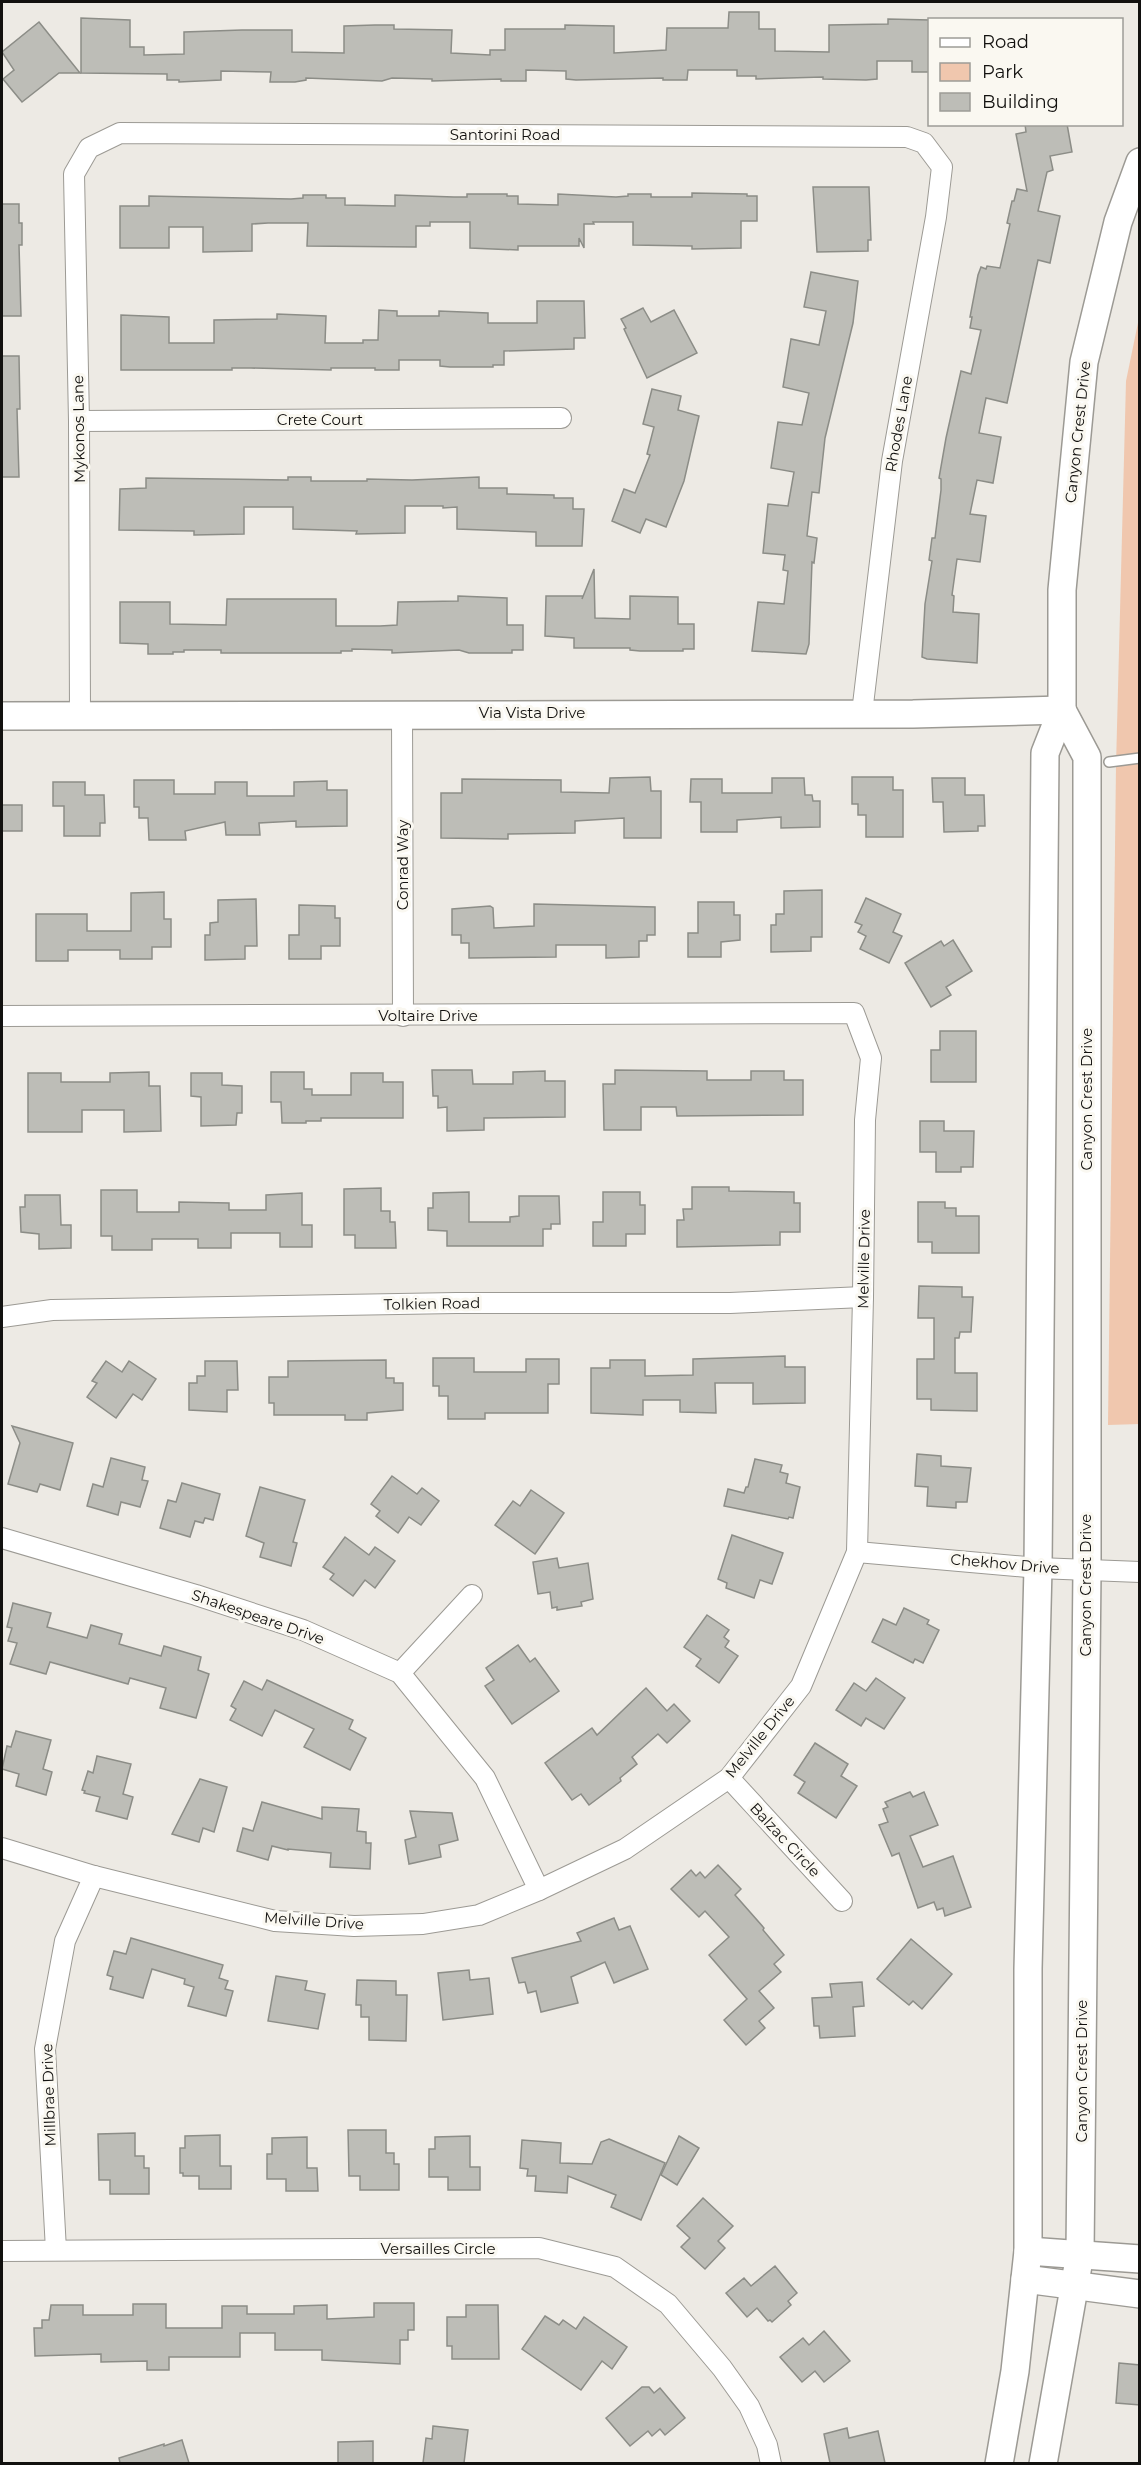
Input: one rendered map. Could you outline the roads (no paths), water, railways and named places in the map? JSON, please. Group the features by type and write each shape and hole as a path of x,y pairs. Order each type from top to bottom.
{"main road":[{"name":"Canyon Crest Drive","path":"999,2463 1015,2371 1028,2251 1028,1969 1038,1568 1045,753 1062,710 1062,590 1084,362 1118,222 1140,162"},
{"name":"Via Vista Drive","path":"2,716 862,713 1062,710"},
{"name":"Canyon Crest Drive","path":"1042,2463 1080,2254 1087,1570 1087,757 1062,710"},
{"path":"1028,2251 1140,2259"},
{"path":"1025,2279 1140,2294"}],"street":[{"name":"Santorini Road","path":"89,148 120,133 908,137 924,143"},
{"name":"Rhodes Lane","path":"862,713 892,462 936,217 942,167 924,143"},
{"name":"Mykonos Lane","path":"80,715 79,422 74,174 89,148"},
{"name":"Crete Court","path":"79,422 561,418"},
{"name":"Conrad Way","path":"402,713 403,1016"},
{"name":"Voltaire Drive","path":"2,1016 854,1013"},
{"name":"Melville Drive","path":"2,1848 94,1876 275,1921 354,1926 423,1924 479,1915 539,1890 625,1849 729,1778 801,1686 857,1552 865,1120 871,1058 854,1013"},
{"name":"Tolkien Road","path":"2,1317 64,1310 456,1303 730,1303 863,1297"},
{"name":"Shakespeare Drive","path":"2,1538 196,1595 303,1630 400,1673 485,1778 539,1890"},
{"name":"Chekhov Drive","path":"857,1552 1038,1568 1140,1572"},
{"path":"400,1673 472,1595"},
{"name":"Balzac Circle","path":"729,1778 842,1901"},
{"name":"Millbrae Drive","path":"56,2250 45,2049 65,1941 94,1876"},
{"name":"Versailles Circle","path":"2,2251 539,2248 615,2267 668,2304 722,2368 749,2406 768,2445 771,2463"}],"lane":[{"path":"1109,762 1140,758"}]}
